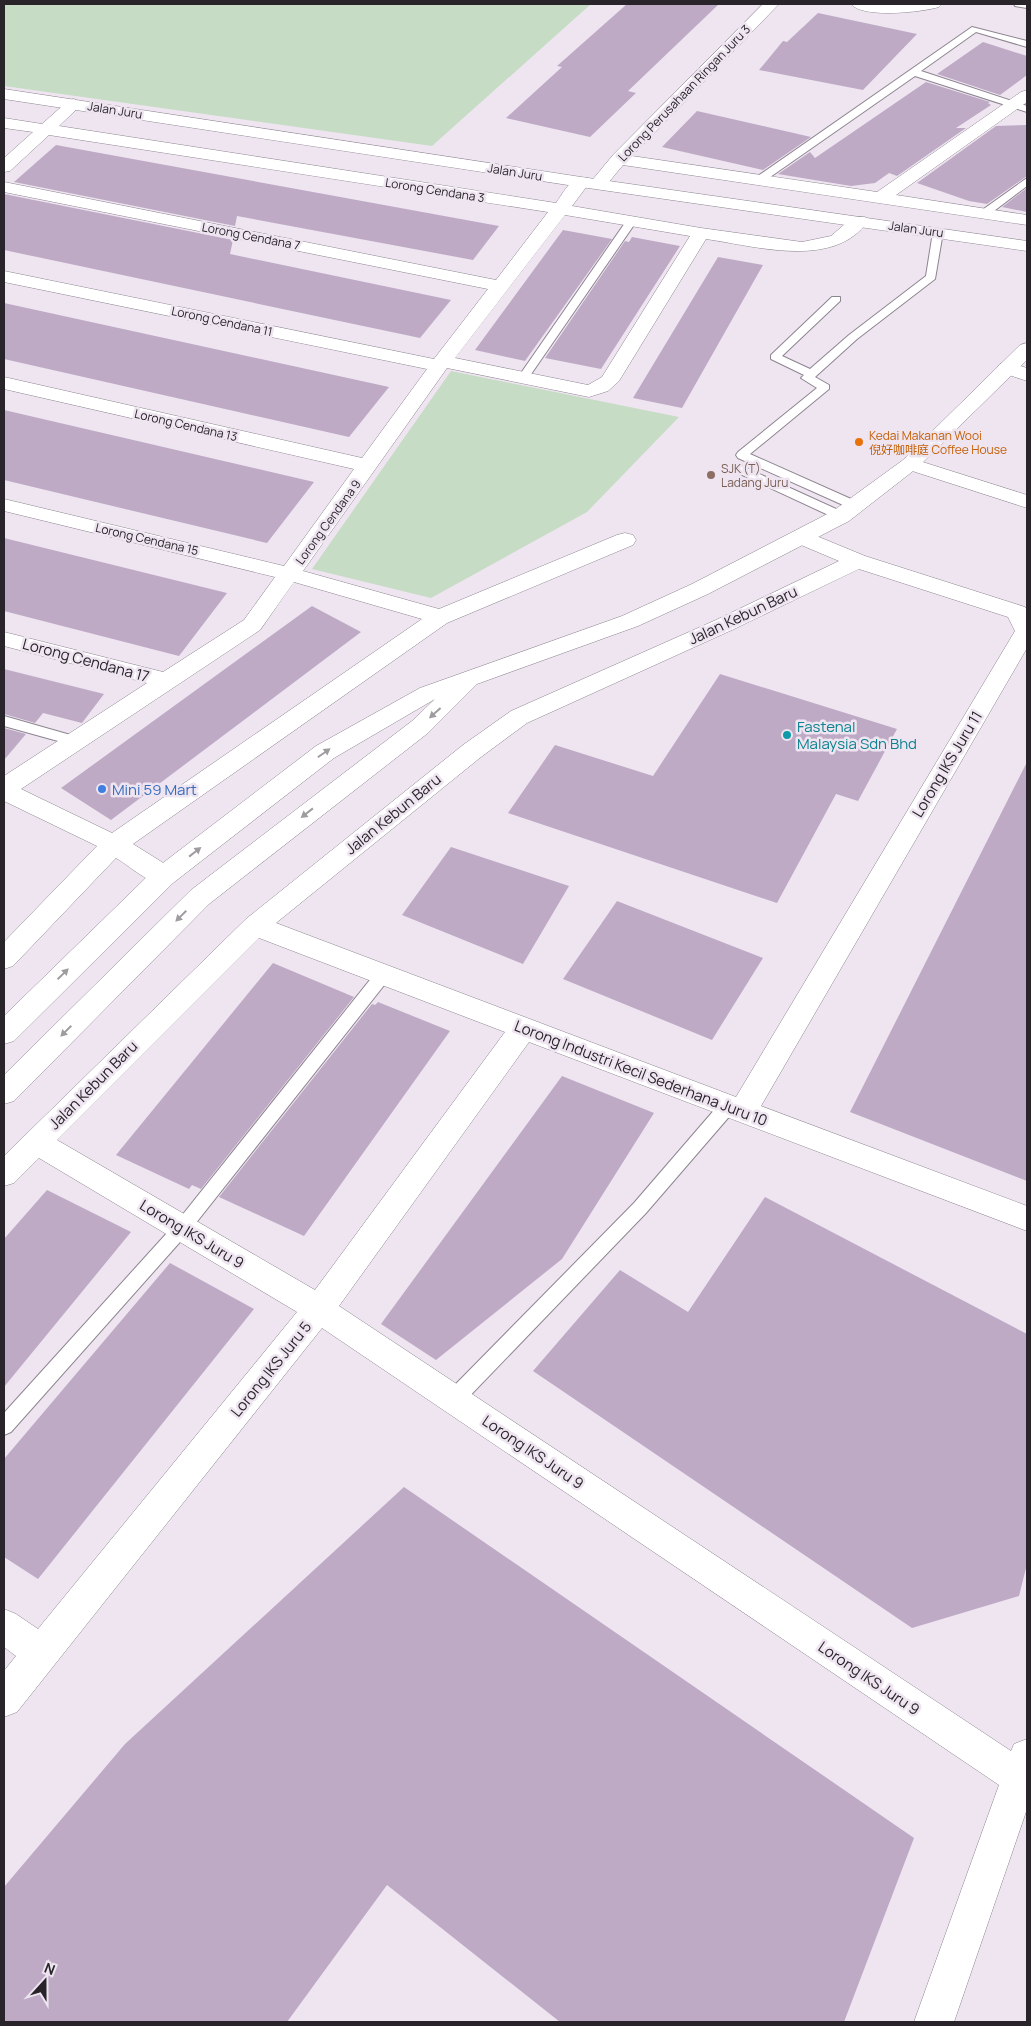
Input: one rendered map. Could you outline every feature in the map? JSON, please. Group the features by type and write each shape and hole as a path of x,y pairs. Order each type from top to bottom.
{"street":[{"name":"Lorong Perusahaan Ringan Juru 3","path":"589,183 619,159 771,4"},
{"path":"859,4 894,10 914,9 934,4"},
{"name":"Jalan Juru","path":"4,94 589,183 1027,246"},
{"path":"879,199 1023,103"},
{"path":"4,166 74,104"},
{"name":"Lorong Cendana 3","path":"4,123 560,209 701,233 802,247 837,240 859,221"},
{"path":"619,159 1027,220"},
{"name":"Lorong Cendana 9","path":"4,790 76,740 252,625 499,286 560,209 589,183"},
{"name":"Lorong Cendana 7","path":"4,187 499,286"},
{"name":"Lorong Cendana 11","path":"4,276 442,364 588,391 601,387 609,380 701,233"},
{"path":"4,1033 164,876 326,752 428,693 470,680 630,621 700,590 802,538 848,511 910,464 1027,350"},
{"path":"1007,368 1027,376"},
{"name":"Lorong Cendana 13","path":"4,383 368,466"},
{"path":"910,464 1027,502"},
{"name":"Lorong Cendana 15","path":"4,505 290,574 426,612 439,618"},
{"name":"Lorong IKS Juru 11","path":"735,1108 1026,630 1017,612 857,561 802,538"},
{"path":"4,960 114,844 439,618 626,540"},
{"name":"Jalan Kebun Baru","path":"4,1174 255,926 472,751 519,717 724,625 857,561"},
{"name":"Lorong Cendana 17","path":"4,639 167,681"},
{"path":"4,1093 200,898 420,727 470,680"},
{"path":"4,790 114,844 164,876"},
{"name":"Lorong Industri Kecil Sederhana Juru 10","path":"255,926 1027,1219"},
{"name":"Lorong IKS Juru 5","path":"4,1699 40,1652 320,1309 524,1028"},
{"name":"Lorong IKS Juru 9","path":"36,1142 320,1309 454,1399 1023,1768"},
{"path":"4,1626 40,1652"},
{"path":"934,2022 1023,1768"}],"lane":[{"path":"1018,4 1027,5"},
{"path":"759,180 975,29 1027,44"},
{"path":"913,72 1023,103"},
{"path":"982,214 1027,181"},
{"path":"523,378 631,222"},
{"path":"848,511 742,455 825,387 807,378 811,374 853,337 931,277 938,232"},
{"path":"811,374 776,358 836,299"},
{"path":"742,470 848,511"},
{"path":"4,721 76,740"},
{"path":"4,1426 182,1228 384,975"},
{"path":"454,1399 735,1108"}],"green space":[{"path":"4,4 591,4 432,146 4,86"},
{"path":"451,371 679,417 587,512 431,598 312,569"}],"building":[{"path":"627,4 719,4 628,91 636,93 590,137 506,118 562,67 557,66"},
{"path":"818,13 917,34 863,90 759,70 783,41 787,42"},
{"path":"983,42 1027,56 1027,75 1000,95 937,74"},
{"path":"926,82 990,102 988,103 991,105 956,128 966,128 897,176 889,173 875,183 851,186 778,174 810,152 815,158"},
{"path":"697,111 811,137 763,170 662,147"},
{"path":"1027,125 1027,176 987,204 969,201 917,183 996,126"},
{"path":"56,145 499,226 473,260 237,216 235,226 14,182"},
{"path":"1027,188 1027,212 1002,207"},
{"path":"4,194 233,240 230,254 451,300 420,338 4,250"},
{"path":"563,230 612,239 525,361 475,350"},
{"path":"632,237 680,246 601,369 545,358 625,241 629,242"},
{"path":"718,257 763,265 682,408 633,398"},
{"path":"4,303 389,387 349,437 4,359"},
{"path":"4,410 314,482 267,543 4,480"},
{"path":"4,538 227,593 179,656 4,611"},
{"path":"312,606 361,632 111,820 61,788"},
{"path":"4,669 104,694 82,723 43,713 35,723 4,714"},
{"path":"720,674 897,729 858,801 836,794 777,903 508,813 555,745 653,776"},
{"path":"4,728 26,734 4,760"},
{"path":"1027,762 1027,1181 850,1112"},
{"path":"451,847 569,886 523,964 402,915"},
{"path":"617,901 763,958 712,1040 563,979"},
{"path":"273,963 354,997 201,1189 192,1185 189,1189 116,1155"},
{"path":"378,1002 450,1031 304,1236 219,1197 372,1004 375,1005"},
{"path":"562,1076 654,1113 562,1259 436,1360 381,1324"},
{"path":"47,1190 131,1232 4,1387 4,1239"},
{"path":"765,1197 1027,1334 1027,1564 1019,1596 912,1628 533,1371 620,1270 688,1312"},
{"path":"170,1263 254,1309 38,1579 4,1557 4,1459"},
{"path":"404,1487 914,1838 844,2022 560,2022 387,1885 287,2022 4,2022 4,1887 125,1744"}],"place":[{"name":"Kedai Makanan Wooi 倪好咖啡庭 Coffee House","path":"859,442"},
{"name":"SJK (T) Ladang Juru","path":"711,475"},
{"name":"Fastenal Malaysia Sdn Bhd","path":"787,735"},
{"name":"Mini 59 Mart","path":"102,789"}]}
